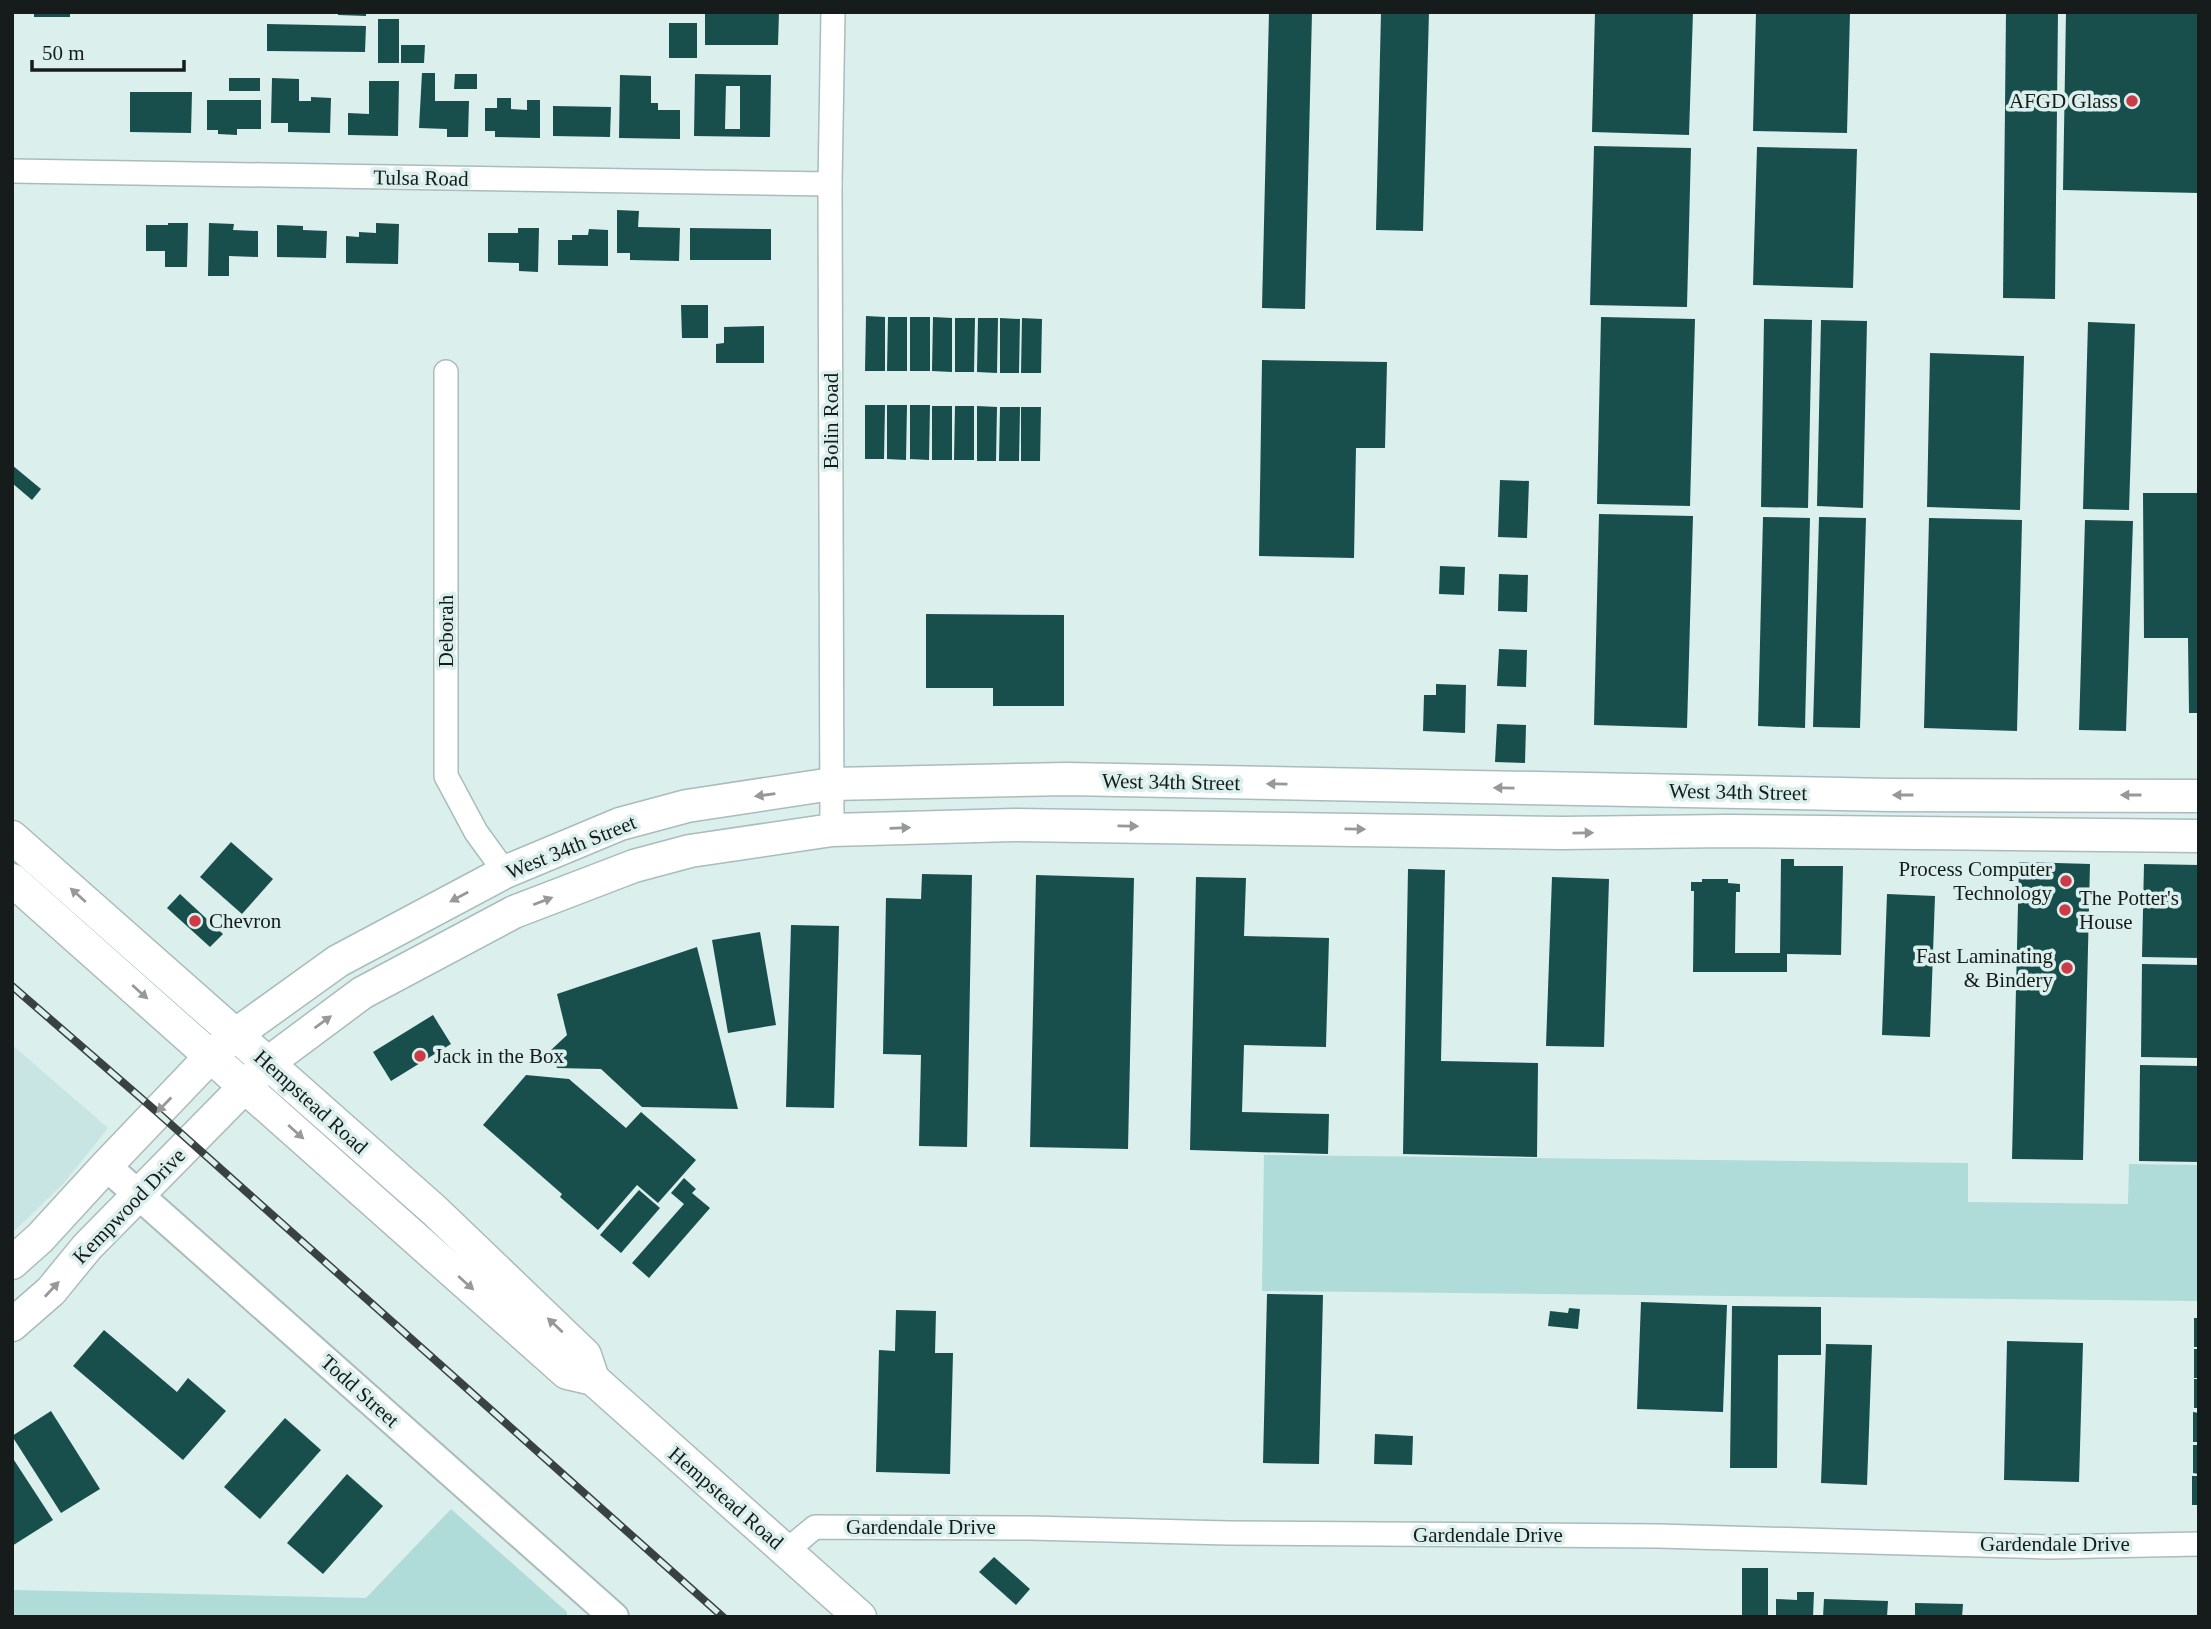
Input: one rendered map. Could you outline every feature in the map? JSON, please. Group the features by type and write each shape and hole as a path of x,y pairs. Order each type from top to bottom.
{"main road":[{"name":"West 34th Street","path":"211,1056 235,1035 338,961 505,872 620,824 687,806 832,784 1067,779 1774,793 2199,796"},
{"path":"1196,827 1199,782"},
{"path":"1774,793 1774,832"},
{"name":"West 34th Street","path":"245,1086 268,1063 362,993 514,912 634,866 690,851 832,830 1014,825 1562,833 2199,836"},
{"name":"Hempstead Road","path":"12,837 434,1210 570,1339 585,1355 593,1379"},
{"name":"Hempstead Road","path":"12,880 567,1373 593,1379 860,1617"},
{"name":"Kempwood Drive","path":"12,1263 40,1238 211,1056"},
{"name":"Kempwood Drive","path":"12,1325 51,1291 86,1247 245,1086"}],"street":[{"name":"Bolin Road","path":"832,830 830,184 833,12"},
{"name":"Tulsa Road","path":"12,172 830,184"},
{"name":"Deborah","path":"446,372 446,776 476,832 505,872"},
{"name":"Todd Street","path":"106,1166 614,1617"},
{"name":"Gardendale Drive","path":"786,1551 815,1527 1030,1528 1242,1534 1658,1536 2049,1547 2199,1544"}],"shaded area":[{"path":"12,1045 108,1128 63,1184 12,1233"},
{"path":"1264,1155 1968,1163 1968,1202 2128,1204 2129,1164 2199,1165 2199,1301 1262,1291"},
{"path":"451,1509 567,1612 567,1617 12,1617 12,1590 366,1598"}],"building":[{"path":"34,12 70,12 70,17 34,17"},
{"path":"338,12 366,12 366,16 338,15"},
{"path":"705,12 779,12 778,45 705,45"},
{"path":"1269,12 1312,12 1305,309 1262,308"},
{"path":"1381,12 1429,12 1423,231 1376,230"},
{"path":"1595,12 1693,12 1689,135 1592,132"},
{"path":"1756,12 1850,12 1847,133 1753,131"},
{"path":"2006,12 2058,12 2055,299 2003,298"},
{"name":"AFGD Glass","path":"2066,12 2199,12 2199,193 2063,190"},
{"path":"378,19 399,19 399,63 378,63"},
{"path":"669,23 697,23 697,58 669,58"},
{"path":"267,24 366,26 365,52 267,51"},
{"path":"401,45 425,45 424,63 401,63"},
{"path":"422,73 435,73 435,101 469,101 468,137 447,137 447,129 419,128"},
{"path":"455,74 477,74 477,89 454,89"},
{"path":"695,74 771,75 770,137 694,136","holes":["726,86 740,86 740,129 725,129"]},
{"path":"620,75 651,76 651,103 658,103 658,110 680,110 680,139 619,138"},
{"path":"229,78 260,78 260,91 229,91"},
{"path":"272,78 299,79 299,101 311,101 311,97 331,98 330,133 288,132 288,123 271,123"},
{"path":"369,81 399,81 398,136 348,135 348,113 369,114"},
{"path":"130,92 192,92 191,133 130,132"},
{"path":"497,98 511,98 511,109 527,110 527,100 540,100 540,138 495,137 495,131 485,131 485,108 497,108"},
{"path":"207,100 261,100 261,129 237,129 237,135 218,134 218,130 207,130"},
{"path":"553,106 611,107 610,137 553,136"},
{"path":"1594,146 1691,148 1687,307 1590,305"},
{"path":"1757,147 1857,149 1853,288 1753,285"},
{"path":"617,210 639,211 638,227 680,228 679,261 630,260 630,253 617,253"},
{"path":"188,223 187,267 165,267 165,251 146,251 146,225"},
{"path":"209,223 234,224 233,230 258,231 258,257 229,256 229,276 208,276"},
{"path":"376,223 399,224 398,264 346,263 346,236 359,237 359,232 376,233"},
{"path":"277,225 303,226 303,230 327,231 326,258 277,257"},
{"path":"518,228 539,228 538,272 519,271 519,263 488,262 488,233 518,233"},
{"path":"690,228 771,229 771,260 690,260"},
{"path":"589,229 608,230 608,266 558,265 558,240 572,240 572,235 588,235"},
{"path":"681,305 708,305 708,338 682,338"},
{"path":"866,316 885,317 885,371 865,371"},
{"path":"888,317 907,317 907,371 887,371"},
{"path":"910,317 930,317 930,371 910,371"},
{"path":"933,317 952,318 952,372 932,371"},
{"path":"1601,317 1695,319 1690,506 1597,504"},
{"path":"955,318 975,318 974,372 955,372"},
{"path":"978,318 998,318 997,373 977,372"},
{"path":"1000,318 1020,319 1019,373 1000,373"},
{"path":"1022,318 1042,319 1041,373 1021,373"},
{"path":"1764,319 1812,320 1808,508 1761,507"},
{"path":"1821,320 1867,321 1863,508 1817,506"},
{"path":"2088,322 2135,324 2129,510 2083,509"},
{"path":"764,326 764,363 716,363 716,344 724,343 724,327"},
{"path":"1930,353 2024,356 2020,510 1927,507"},
{"path":"1262,360 1387,362 1385,448 1356,448 1354,558 1259,556"},
{"path":"865,405 885,405 884,459 865,459"},
{"path":"887,405 907,405 906,460 887,459"},
{"path":"910,405 930,405 929,460 910,459"},
{"path":"932,406 952,406 952,460 932,460"},
{"path":"955,406 974,406 974,460 954,460"},
{"path":"977,406 997,407 996,461 977,461"},
{"path":"1000,407 1020,407 1019,461 999,461"},
{"path":"1021,407 1041,407 1040,461 1021,461"},
{"path":"12,465 41,489 32,500 12,483"},
{"path":"1500,480 1529,481 1527,538 1498,537"},
{"path":"2143,493 2199,493 2199,713 2189,713 2188,638 2144,638"},
{"path":"1599,514 1693,516 1687,728 1594,725"},
{"path":"1763,517 1810,518 1805,728 1758,726"},
{"path":"1819,517 1866,518 1860,728 1813,727"},
{"path":"1929,518 2022,520 2017,731 1924,728"},
{"path":"2085,520 2133,521 2126,731 2079,730"},
{"path":"1440,566 1465,567 1464,595 1439,594"},
{"path":"1499,574 1528,575 1527,612 1498,611"},
{"path":"926,614 1064,615 1064,706 993,706 993,688 926,688"},
{"path":"1499,649 1527,650 1526,687 1497,686"},
{"path":"1436,684 1466,685 1465,733 1423,731 1424,695 1436,695"},
{"path":"1497,724 1526,725 1525,763 1495,762"},
{"path":"231,842 273,879 242,914 200,877"},
{"path":"1781,859 1794,859 1794,866 1843,866 1841,955 1787,954 1787,972 1693,972 1694,891 1691,891 1691,882 1702,882 1702,879 1728,879 1728,883 1740,884 1740,892 1736,892 1735,953 1780,953"},
{"path":"2019,862 2090,864 2083,1160 2012,1159"},
{"path":"2144,864 2199,865 2199,958 2142,957"},
{"path":"1408,869 1445,870 1441,1061 1538,1063 1537,1157 1403,1154"},
{"path":"922,874 972,875 967,1147 919,1146 921,1055 883,1054 886,898 921,899"},
{"path":"1036,875 1134,878 1128,1149 1030,1147"},
{"path":"1196,877 1246,878 1244,936 1329,938 1326,1047 1244,1045 1242,1112 1329,1114 1328,1154 1190,1150"},
{"path":"1552,877 1609,879 1604,1047 1546,1046"},
{"name":"Chevron","path":"180,894 223,934 210,947 167,908"},
{"path":"1887,894 1935,896 1930,1037 1882,1035"},
{"path":"791,925 839,926 834,1108 786,1107"},
{"path":"760,932 776,1025 728,1033 712,940"},
{"path":"697,947 738,1109 642,1107 601,1069 557,1068 550,1051 567,1035 557,994"},
{"path":"2142,964 2199,965 2199,1058 2141,1057"},
{"path":"433,1015 451,1044 391,1081 373,1052"},
{"path":"2140,1065 2199,1066 2198,1162 2139,1161"},
{"path":"526,1075 569,1079 626,1128 641,1112 696,1160 658,1203 637,1185 598,1230 560,1197 562,1194 483,1125"},
{"path":"684,1178 696,1189 692,1193 710,1208 649,1278 632,1263 684,1204 671,1193"},
{"path":"639,1190 660,1208 621,1253 600,1235"},
{"path":"1267,1294 1323,1295 1319,1464 1263,1463"},
{"path":"1641,1302 1727,1305 1723,1412 1637,1409"},
{"path":"1732,1306 1821,1307 1821,1355 1778,1355 1777,1468 1730,1468"},
{"path":"1569,1308 1580,1309 1578,1329 1548,1326 1550,1311 1568,1313"},
{"path":"896,1310 936,1311 935,1353 953,1353 950,1474 876,1472 879,1350 895,1351"},
{"path":"2194,1318 2199,1318 2199,1347 2194,1347"},
{"path":"104,1330 177,1392 188,1378 226,1411 183,1460 73,1366"},
{"path":"2007,1341 2083,1343 2079,1482 2004,1480"},
{"path":"1826,1344 1872,1345 1867,1485 1821,1483"},
{"path":"2194,1349 2199,1349 2199,1378 2194,1378"},
{"path":"2194,1379 2199,1379 2199,1408 2194,1408"},
{"path":"51,1411 100,1489 61,1513 12,1436"},
{"path":"2193,1412 2199,1413 2199,1442 2193,1442"},
{"path":"285,1418 321,1450 260,1519 224,1487"},
{"path":"1375,1434 1413,1436 1412,1465 1374,1464"},
{"path":"2193,1445 2199,1445 2199,1474 2193,1473"},
{"path":"12,1457 53,1520 12,1546"},
{"path":"347,1474 383,1506 323,1574 287,1543"},
{"path":"2192,1476 2199,1476 2199,1505 2192,1505"},
{"path":"994,1557 1030,1589 1016,1605 979,1572"},
{"path":"1742,1568 1768,1568 1768,1617 1742,1617"},
{"path":"1797,1592 1814,1592 1813,1617 1776,1617 1776,1599 1797,1600"},
{"path":"1824,1599 1888,1601 1887,1617 1823,1617"},
{"path":"1915,1603 1963,1604 1962,1617 1915,1617"}],"railway":[{"path":"12,986 723,1617"}],"place":[{"name":"AFGD Glass","path":"2132,101"},
{"name":"Process Computer Technology","path":"2066,881"},
{"name":"The Potter's House","path":"2065,910"},
{"name":"Chevron","path":"195,921"},
{"name":"Fast Laminating & Bindery","path":"2067,968"},
{"name":"Jack in the Box","path":"420,1056"}]}
